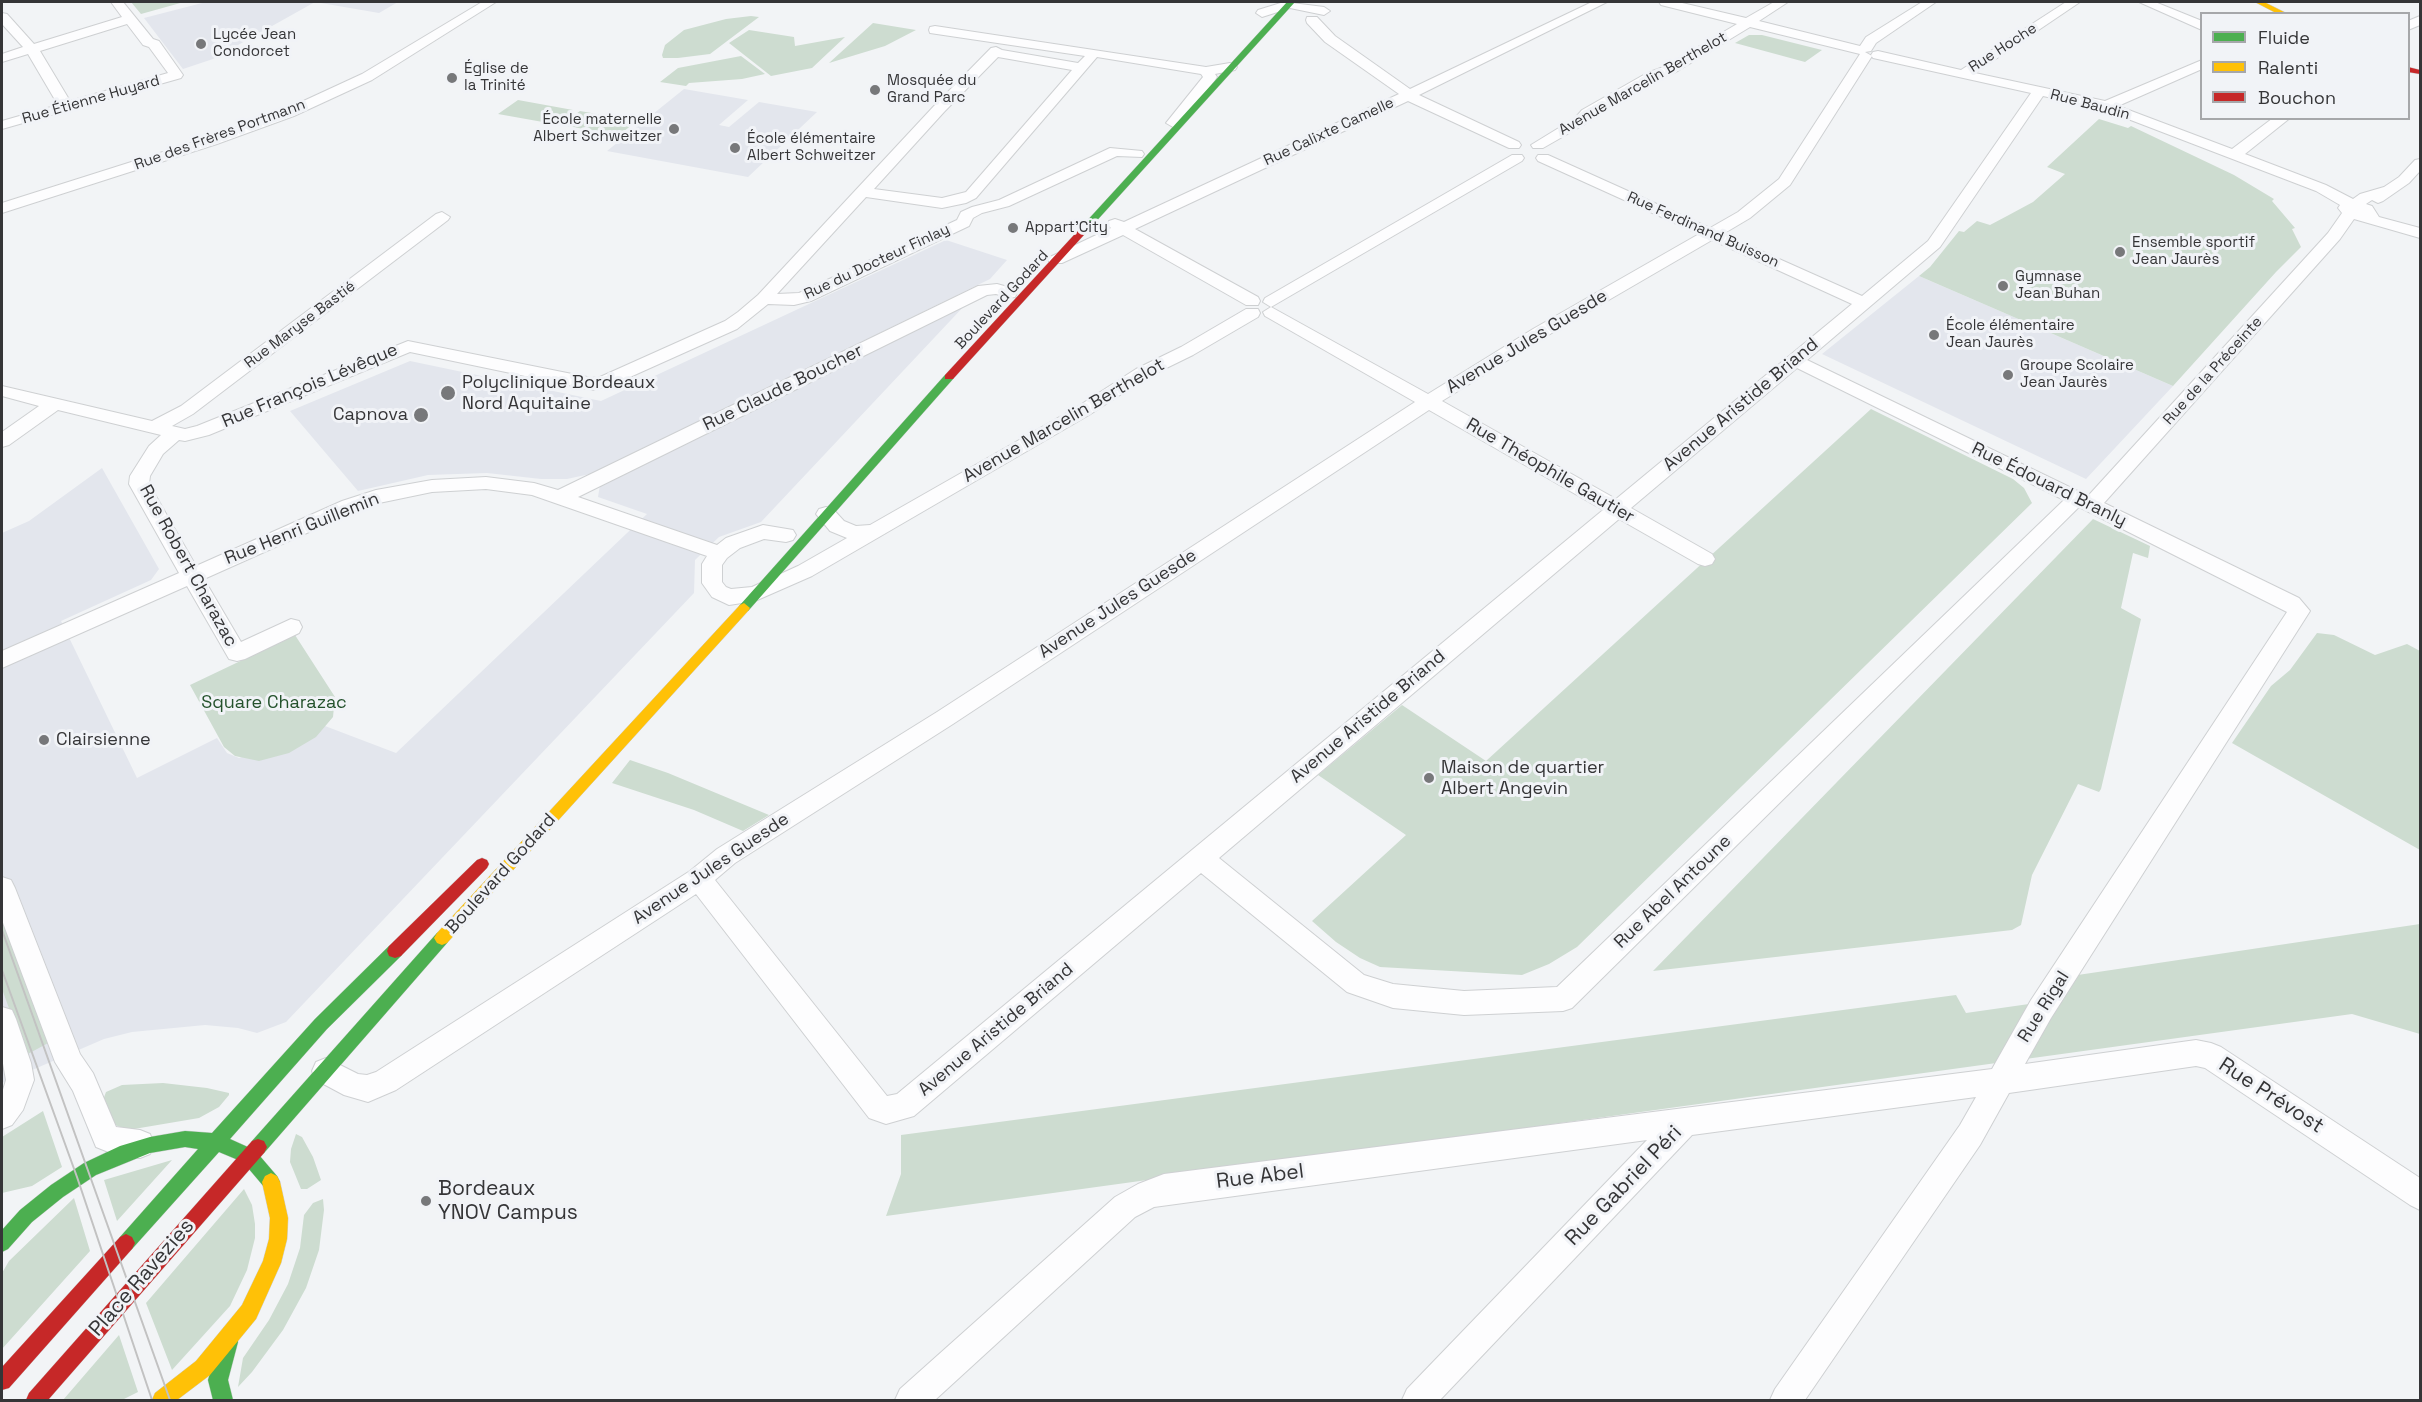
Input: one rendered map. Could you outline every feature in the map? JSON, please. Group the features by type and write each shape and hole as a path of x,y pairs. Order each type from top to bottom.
{"main road":[{"path":"2259,2 2281,12"},
{"path":"1249,26 1262,13 1282,5"},
{"name":"Boulevard Godard","path":"249,1156 498,876 738,595 826,514 1230,67 1282,5"},
{"name":"Boulevard Godard","path":"897,414 1137,154 1220,56"},
{"name":"Boulevard Godard","path":"216,1142 321,1024 492,853"},
{"path":"2,1243 26,1216 57,1191 100,1164 120,1155 150,1145 185,1139 216,1142 249,1156 271,1182 279,1218 278,1239 272,1263 249,1312 231,1336 203,1368 162,1401"},
{"name":"Place Ravezies","path":"2,1381 216,1142"},
{"name":"Place Ravezies","path":"36,1401 249,1156"},
{"path":"17,1204 57,1191"},
{"path":"223,1401 218,1380 231,1336"}],"street":[{"path":"2,58 130,19 117,2"},
{"name":"Rue des Frères Portmann","path":"2,208 212,141 289,113 367,77 490,2"},
{"name":"Rue Calixte Camelle","path":"1056,260 1409,95 1601,2"},
{"name":"Rue Baudin","path":"1665,2 1962,75 2106,106 2321,188 2360,210"},
{"name":"Avenue Marcelin Berthelot","path":"1541,151 1621,93 1671,69 1782,2"},
{"name":"Avenue Jules Guesde","path":"326,1071 354,1086 368,1089 386,1081 699,879 726,856 945,718 1428,402 1539,333 1744,215 1785,182 1828,117 1867,52 1871,40 1930,2"},
{"name":"Rue Hoche","path":"1962,75 2074,2"},
{"path":"2145,2 2200,25"},
{"path":"1282,5 1312,20 1330,39 1409,95 1516,151 1528,142 1541,151"},
{"path":"2,16 32,49 66,107"},
{"name":"Rue Étienne Huyard","path":"2,125 176,75 130,19"},
{"path":"935,30 1094,52 1206,71 1230,67"},
{"path":"769,294 862,192 1008,39"},
{"path":"862,192 942,203 961,200 971,195 1094,52"},
{"path":"995,53 1081,67"},
{"path":"2106,106 2200,65"},
{"path":"1160,144 1183,108 1210,77 1206,71"},
{"name":"Avenue Aristide Briand","path":"699,879 879,1108 886,1110 904,1106 1934,244 2039,92"},
{"path":"2235,154 2280,120"},
{"name":"Avenue Marcelin Berthelot","path":"738,595 805,572 877,531 1083,411 1142,373 1187,351 1261,307 1516,151"},
{"name":"Rue Ferdinand Buisson","path":"1541,151 1711,234 1864,303"},
{"name":"Rue du Docteur Finlay","path":"769,294 794,300 805,297 963,222 967,215 977,210 1004,203 1115,152 1137,154"},
{"name":"Rue de la Préceinte","path":"2084,502 2334,236 2360,210 2390,190 2421,163"},
{"name":"Rue Baudin","path":"2295,178 2360,210"},
{"path":"2360,210 2413,231"},
{"name":"Rue Théophile Gautier","path":"1097,214 1705,559"},
{"name":"Rue Maryse Bastié","path":"154,428 184,412 442,217"},
{"name":"Rue Claude Boucher","path":"559,498 984,290 997,289 1009,292"},
{"name":"Rue François Lévêque","path":"2,391 54,404 74,406 185,435 202,431 408,346 592,384 619,376 731,325 769,294"},
{"name":"Rue Édouard Branly","path":"1796,361 2292,603 2299,611"},
{"path":"2,441 54,404"},
{"name":"Rue Robert Charazac","path":"175,433 156,450 140,476 139,484 237,653 291,627"},
{"name":"Rue Henri Guillemin","path":"2,660 349,506 396,492 432,486 486,483 534,489 720,553"},
{"name":"Rue Abel Antoune","path":"1201,858 1356,984 1393,996 1464,1003 1563,999 2084,502"},
{"path":"826,514 837,526 855,532 877,531"},
{"path":"738,595 719,592 712,584 712,564 720,553 733,543 756,534 775,532 786,536"},
{"name":"Rue Rigal","path":"1786,1401 1970,1136 2047,999 2299,611"},
{"path":"2,888 69,1062 83,1082 106,1137 121,1143 150,1145"},
{"path":"2,1018 17,1063 19,1088 14,1100 2,1114"},
{"name":"Rue Prévost","path":"2003,1078 2187,1053 2211,1056 2421,1195"},
{"name":"Rue Gabriel Péri","path":"1418,1401 1667,1131 2003,1078"},
{"name":"Rue Abel","path":"911,1401 1125,1207 1148,1194 1176,1188 1667,1131"}],"shaded area":[{"name":"Lycée Jean Condorcet","path":"206,2 315,2 213,59 183,69 144,18"},
{"path":"315,2 398,2 379,13"},
{"path":"684,89 748,100 719,125 729,127 759,102 817,112 748,177 607,151"},
{"path":"946,240 1007,260 990,279 618,461 966,304 761,522 719,537 695,560 694,593 286,1022 257,1033 238,1028 205,1025 132,1032 104,1039 2,1083 2,533 29,521 102,468 159,569 151,580 61,621 137,778 217,738 227,753 239,758 325,726 396,753 647,514 598,497 600,485 619,476 609,465 590,474 567,479 541,479 487,473 428,475 358,491 290,411 410,361 601,401"},
{"name":"Groupe Scolaire Jean Jaurès","path":"1919,276 2173,386 2086,479 1822,354"}],"green space":[{"path":"131,2 184,2 141,14"},
{"path":"759,17 710,54 663,58 665,45 684,30 726,19"},
{"path":"873,23 916,30 885,46 829,63"},
{"path":"749,30 794,37 795,46 845,37 812,68 771,76 729,43"},
{"path":"1749,35 1762,35 1822,50 1805,62 1735,43"},
{"path":"741,56 765,74 742,79 689,83 686,86 660,82 678,68"},
{"path":"518,100 573,110 554,124 498,114"},
{"path":"580,111 637,121 619,135 561,125"},
{"name":"Ensemble sportif Jean Jaurès","path":"2099,119 2128,128 2131,126 2234,175 2274,199 2272,201 2295,228 2292,229 2301,247 2173,386 1919,276 1930,267 1959,231 1964,232 1977,221 1990,225 2033,202 2065,174 2047,167"},
{"path":"1871,409 2013,479 2024,488 2032,503 1577,947 1549,964 1522,975 1380,967 1360,958 1336,942 1312,921 1406,835 1318,775 1402,705 1486,761"},
{"path":"2093,519 2150,546 2148,558 2133,553 2121,608 2141,619 2101,789 2099,792 2078,784 2032,875 2021,925 2012,930 1653,971"},
{"path":"2317,633 2334,635 2375,655 2407,644 2420,651 2420,850 2232,743 2271,686 2290,670"},
{"name":"Square Charazac","path":"295,635 335,697 333,717 316,737 289,753 259,761 235,756 224,747 190,685"},
{"path":"630,760 668,773 769,815 743,831 694,810 612,783"},
{"path":"2,913 50,1042 26,1055 2,989"},
{"path":"2420,924 2420,1034 2352,1014 886,1216 901,1174 901,1135 1956,995 1966,1013 2029,1004 2071,976"},
{"path":"163,1083 207,1088 229,1093 229,1095 219,1107 199,1118 128,1130 115,1125 103,1100 106,1092 122,1085"},
{"path":"43,1111 62,1167 32,1186 2,1193 2,1137"},
{"path":"296,1134 302,1137 313,1157 321,1180 307,1189 301,1189 290,1162"},
{"path":"172,1160 117,1221 104,1180"},
{"path":"244,1189 252,1205 255,1224 255,1238 247,1270 230,1306 172,1370 146,1303"},
{"path":"74,1198 90,1251 2,1349 2,1273 9,1261"},
{"path":"323,1199 324,1210 319,1250 306,1288 283,1330 238,1387 243,1358 269,1320 288,1284 300,1248 304,1215 313,1203"},
{"path":"119,1335 138,1392 122,1400 63,1400"}],"tram line":[{"path":"2,930 170,1400"},
{"path":"2,970 77,1177 152,1400"}],"traffic: fast":[{"path":"1088,225 1291,2"},
{"path":"744,608 949,377"},
{"path":"258,1147 442,938"},
{"path":"126,1243 321,1024 395,951"},
{"path":"2,1243 26,1216 57,1191 90,1169 120,1155 150,1145 185,1139 216,1142 249,1156 271,1182"},
{"path":"223,1400 218,1380 229,1342"}],"traffic: slow":[{"path":"2259,2 2281,12"},
{"path":"442,938 744,608"},
{"path":"162,1400 203,1368 249,1312 272,1263 278,1239 279,1218 271,1182"}],"traffic: jam":[{"path":"2410,70 2420,72"},
{"path":"949,377 1088,225"},
{"path":"395,951 482,864"},
{"path":"36,1400 258,1147"},
{"path":"2,1381 126,1243"}],"place":[{"name":"Lycée Jean Condorcet","path":"201,44"},
{"name":"Église de la Trinité","path":"452,78"},
{"name":"Mosquée du Grand Parc","path":"875,90"},
{"name":"École maternelle Albert Schweitzer","path":"674,129"},
{"name":"École élémentaire Albert Schweitzer","path":"735,148"},
{"name":"Appart'City","path":"1013,228"},
{"name":"Ensemble sportif Jean Jaurès","path":"2120,252"},
{"name":"Gymnase Jean Buhan","path":"2003,286"},
{"name":"École élémentaire Jean Jaurès","path":"1934,335"},
{"name":"Groupe Scolaire Jean Jaurès","path":"2008,375"},
{"name":"Polyclinique Bordeaux Nord Aquitaine","path":"448,393"},
{"name":"Capnova","path":"421,415"},
{"name":"Clairsienne","path":"44,740"},
{"name":"Maison de quartier Albert Angevin","path":"1429,778"},
{"name":"Bordeaux YNOV Campus","path":"426,1201"}]}
